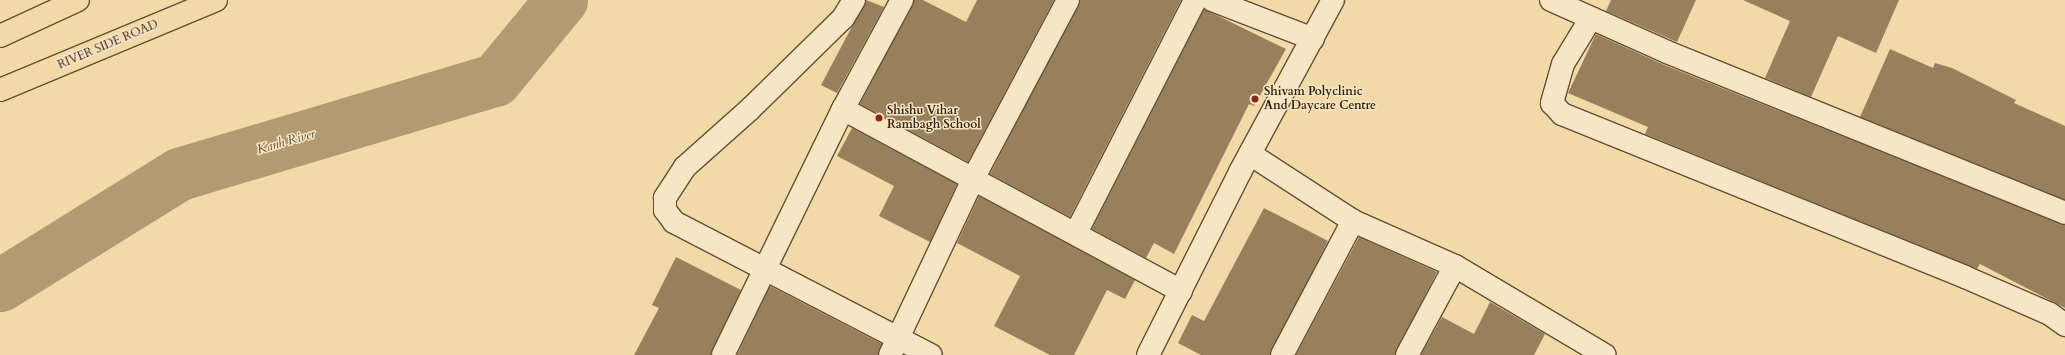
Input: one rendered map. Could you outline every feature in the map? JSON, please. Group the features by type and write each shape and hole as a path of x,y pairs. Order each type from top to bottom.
{"main road":[{"path":"0,36 78,0"},
{"name":"RIVER SIDE ROAD","path":"0,90 216,0"}],"street":[{"path":"854,0 843,18 749,110 685,167 665,198 665,210 674,222 765,267 894,346 931,355"},
{"path":"723,355 843,110 902,0"},
{"path":"894,346 974,178 1068,0"},
{"path":"1076,233 1195,0"},
{"path":"1212,0 1313,39"},
{"path":"1152,354 1181,291 1250,154 1333,0"},
{"path":"1551,0 1667,52 2065,213"},
{"path":"1591,18 1563,64 1552,103 1562,114 1965,277 2050,314 2065,325"},
{"path":"843,110 974,178 1181,291"},
{"path":"1250,154 1353,221 1455,266 1605,355"},
{"path":"1282,355 1353,221"},
{"path":"1407,355 1455,266"}],"building":[{"path":"866,0 884,7 837,93 821,85"},
{"path":"914,0 923,0 966,22 977,0 1054,0 968,162 860,104"},
{"path":"1080,0 1181,0 1070,217 990,174"},
{"path":"1611,0 1696,0 1677,42 1606,11"},
{"path":"1743,0 1899,0 1876,53 1838,36 1811,97 1765,78 1790,21"},
{"path":"1204,9 1286,49 1254,106 1249,104 1174,254 1154,243 1146,258 1092,229"},
{"path":"1596,34 1662,64 2065,225 2065,308 1980,264 1977,269 1645,134 1648,127 1568,93"},
{"path":"1890,49 1933,68 1935,63 1952,68 2016,100 2014,103 2065,126 2065,200 1860,117"},
{"path":"852,128 957,184 930,242 879,216 894,186 837,156"},
{"path":"979,196 1135,280 1125,299 1107,290 1074,355 1050,355 994,326 1020,276 957,243"},
{"path":"1264,208 1328,241 1270,355 1201,355 1178,343 1192,315 1204,321"},
{"path":"1359,237 1437,272 1395,355 1296,355"},
{"path":"676,257 741,290 711,355 634,355 659,308 652,305"},
{"path":"770,286 882,344 878,355 737,355"},
{"path":"1490,302 1545,334 1534,355 1421,355 1442,317 1474,334"}],"waterway":[{"name":"Kanh River","path":"0,285 179,174 495,80 561,0"}],"place":[{"name":"Shivam Polyclinic And Daycare Centre","path":"1255,99"},
{"name":"Shishu Vihar Rambagh School","path":"879,118"}]}
